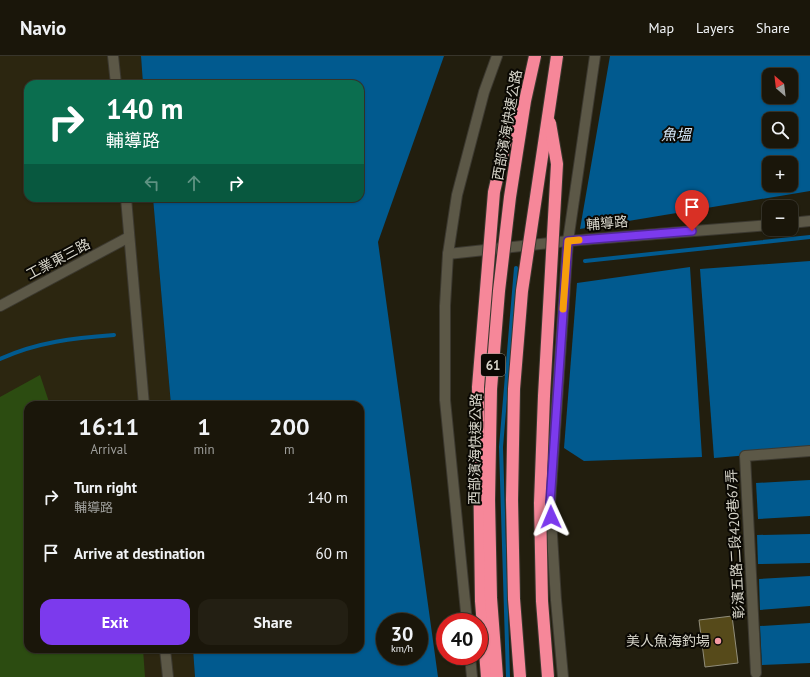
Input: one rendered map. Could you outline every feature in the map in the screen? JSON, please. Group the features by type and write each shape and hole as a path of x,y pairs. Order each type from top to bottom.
{"highway":[{"name":"西部濱海快速公路","path":"497,677 491,598 489,500 491,389 499,291 510,197 525,101 535,56"},
{"name":"61","path":"520,677 514,599 512,500 514,389 522,291 557,56"},
{"path":"487,677 481,601 478,387 494,192 506,140 525,101"},
{"path":"548,112 557,164 544,396 540,503 542,601 548,677"}],"street":[{"path":"113,56 116,80"},
{"path":"466,613 445,400 445,306 448,254 457,195 484,92 497,56"},
{"path":"563,677 556,600 550,503 568,241 595,56"},
{"path":"126,202 144,401"},
{"path":"798,223 810,222"},
{"name":"輔導路","path":"448,254 568,241 762,226"},
{"name":"工業東三路","path":"0,306 129,237"},
{"name":"彰濱五路二段420巷67弄","path":"756,673 745,456 810,451"},
{"path":"165,653 168,677"},
{"path":"471,665 472,677"}],"shaded area":[{"path":"0,56 141,56 143,80 24,80 24,202 153,202 171,401 24,401 24,653 193,653 195,677 0,677"}],"green space":[{"path":"40,375 49,401 24,401 24,653 143,653 145,677 0,677 0,397"}],"water":[{"path":"141,56 444,56 378,242 438,677 195,677 193,653 364,653 364,401 171,401 153,202 364,202 364,80 143,80"},
{"name":"魚塭","path":"610,56 810,56 810,191 580,229"},
{"path":"810,261 810,450 714,458 700,269"},
{"path":"690,267 702,457 584,461 564,448 577,283"},
{"path":"810,480 810,516 758,519 756,483"},
{"path":"810,534 810,563 758,564 757,535"},
{"path":"810,576 810,606 760,610 759,579"},
{"path":"810,623 810,663 762,665 760,626"}],"building":[{"name":"美人魚海釣場","path":"732,616 738,663 705,667 699,620"}],"waterway":[{"path":"585,261 810,237"},
{"path":"508,677 501,447 516,268"},
{"path":"0,359 28,348 56,342 114,335"}],"slow traffic":[{"path":"563,309 568,241 579,240"}],"place":[{"name":"美人魚海釣場","path":"718,641"}],"route":[{"path":"551,517 550,503 568,241 692,231"}]}
